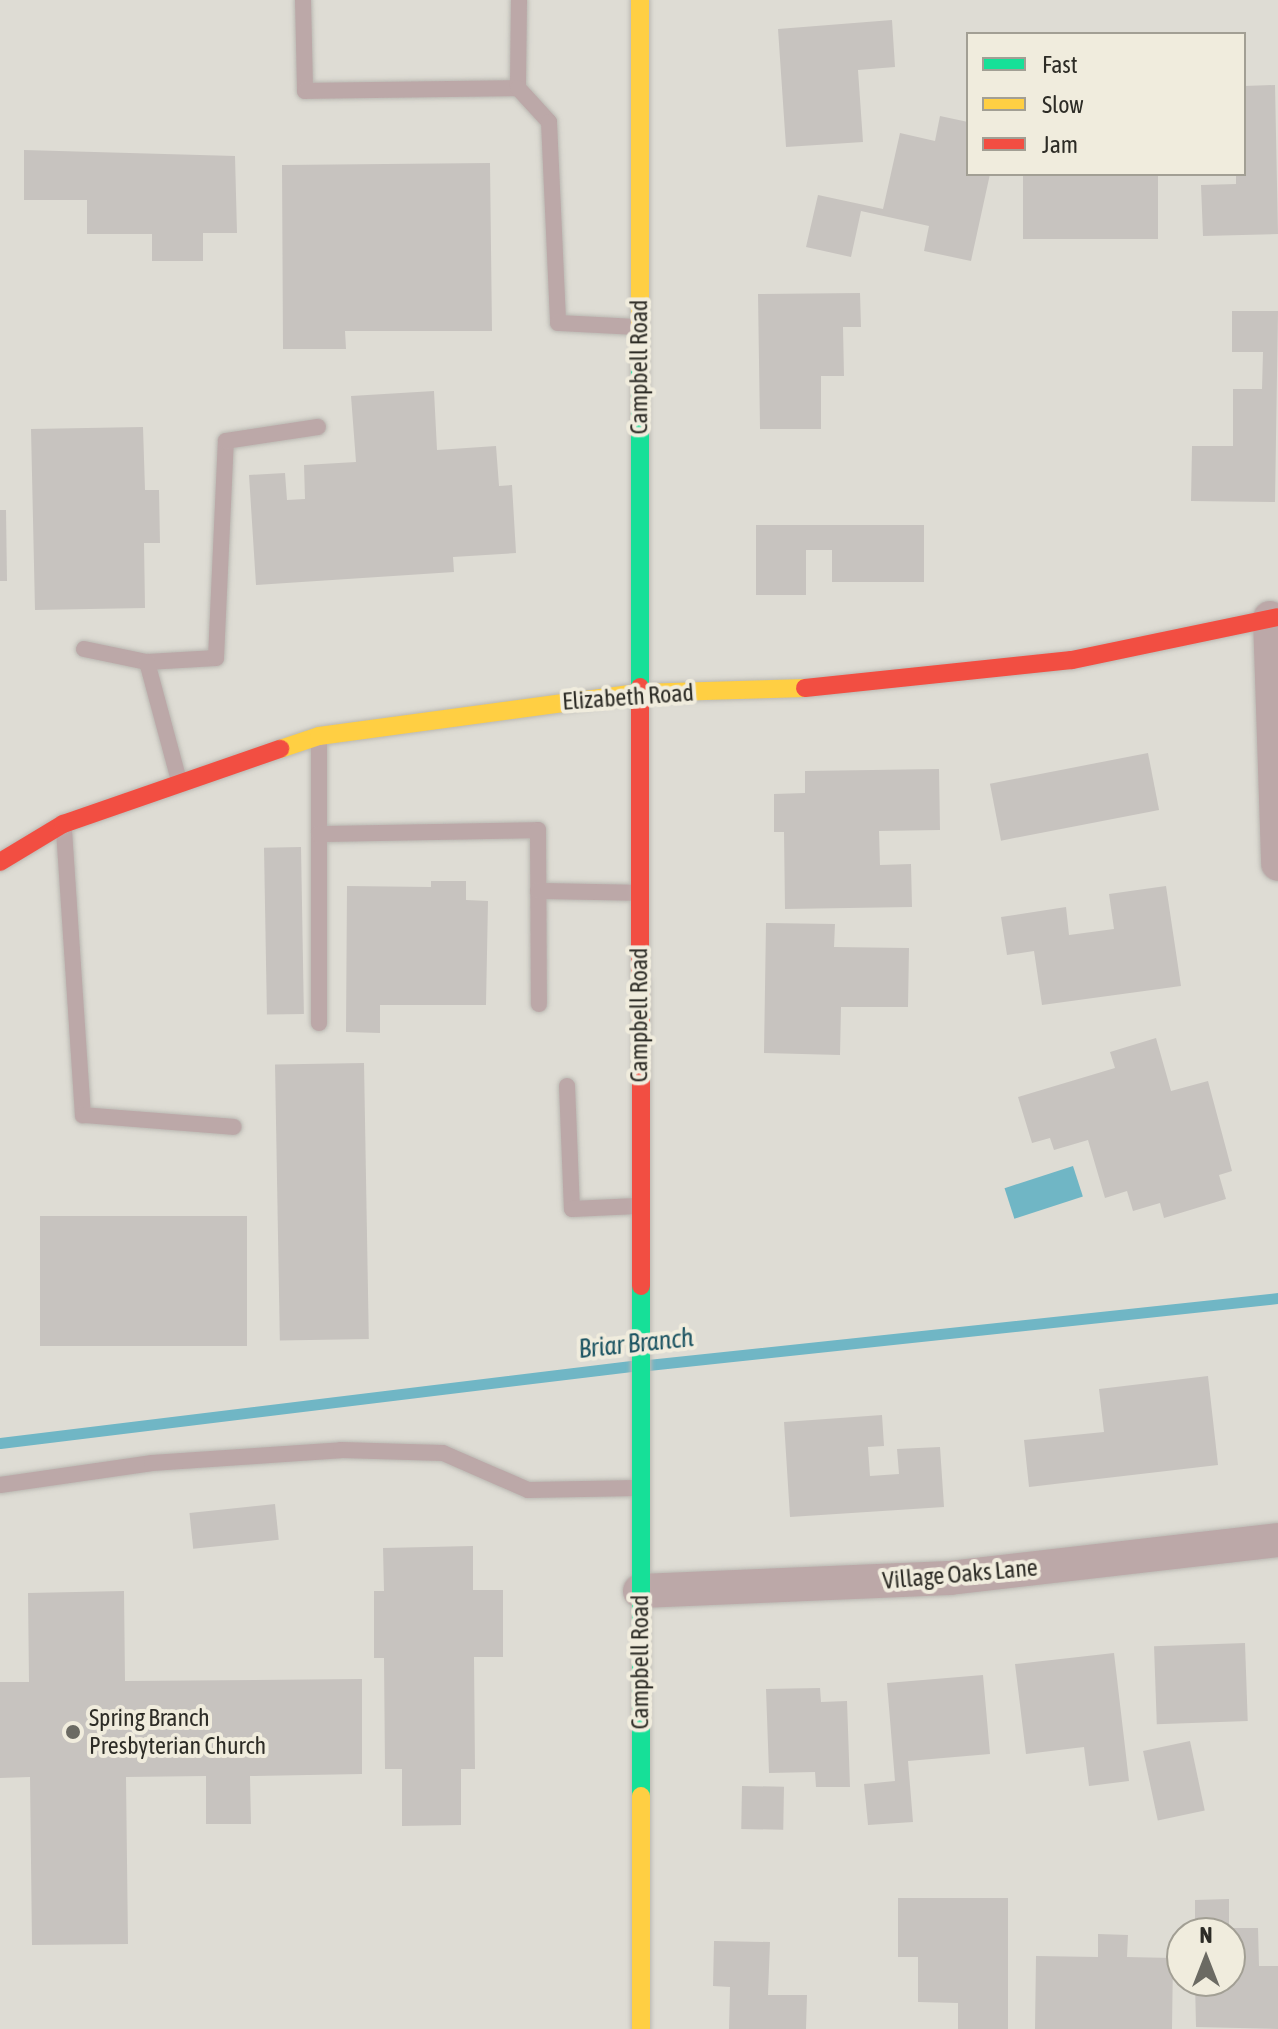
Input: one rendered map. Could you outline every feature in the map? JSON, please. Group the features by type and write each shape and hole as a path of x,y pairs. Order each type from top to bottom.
{"street":[{"name":"Campbell Road","path":"640,0 638,1309 641,2029"},
{"name":"Elizabeth Road","path":"0,862 63,824 179,781 319,736 639,693 881,685 1072,660 1274,617"},
{"path":"1274,617 1278,864"},
{"name":"Village Oaks Lane","path":"640,1591 950,1578 1278,1540"}],"lane":[{"path":"303,0 305,91 518,88"},
{"path":"519,0 518,88 549,122 558,323 639,327"},
{"path":"84,649 147,662 216,658 226,441 318,427"},
{"path":"147,662 179,781"},
{"path":"319,736 319,1023"},
{"path":"63,824 83,1115 234,1127"},
{"path":"319,834 538,830 539,1004"},
{"path":"538,891 639,893"},
{"path":"567,1086 572,1209 639,1206"},
{"path":"0,1485 152,1463 341,1450 443,1453 528,1490 640,1488"}],"water":[{"path":"1073,1166 1083,1196 1014,1219 1005,1188"}],"building":[{"path":"892,20 895,67 858,70 863,142 786,147 778,29"},
{"path":"1275,85 1278,234 1203,236 1201,185 1236,184 1236,176 1246,176 1246,86"},
{"path":"940,116 966,122 966,176 990,176 971,261 924,251 929,226 861,211 851,257 806,247 818,195 883,209 900,133 935,141"},
{"path":"24,150 235,156 237,233 203,233 203,261 152,261 152,234 87,234 87,200 24,200"},
{"path":"490,163 492,331 345,331 346,349 283,349 282,165"},
{"path":"1023,176 1158,176 1158,239 1023,239"},
{"path":"860,293 861,327 843,327 844,376 821,376 821,429 760,429 758,294"},
{"path":"1232,311 1278,311 1275,502 1191,501 1192,446 1233,446 1233,389 1262,389 1263,352 1232,352"},
{"path":"434,391 437,450 496,446 499,486 512,485 516,553 453,557 454,572 256,585 249,475 285,473 287,500 305,499 304,465 356,462 351,396"},
{"path":"143,427 145,490 159,490 160,543 144,543 145,608 35,610 31,429"},
{"path":"0,510 6,510 7,581 0,581"},
{"path":"756,525 924,525 924,582 832,582 832,550 806,550 806,595 756,595"},
{"path":"1148,753 1159,810 1001,841 990,784"},
{"path":"939,769 940,830 879,831 880,865 911,864 912,907 785,909 784,832 774,832 774,794 805,793 805,771"},
{"path":"301,847 304,1014 267,1015 264,848"},
{"path":"431,881 466,881 466,900 488,901 486,1005 380,1005 380,1033 346,1032 347,886 431,887"},
{"path":"1166,886 1181,986 1042,1005 1034,951 1007,955 1001,917 1066,907 1069,935 1114,929 1109,894"},
{"path":"766,923 835,924 834,947 909,948 908,1007 841,1007 840,1055 764,1053"},
{"path":"1156,1038 1171,1091 1208,1081 1232,1171 1219,1175 1226,1199 1164,1218 1160,1203 1133,1211 1127,1191 1105,1198 1088,1140 1054,1150 1050,1138 1032,1143 1018,1097 1115,1068 1110,1052"},
{"path":"364,1063 369,1339 280,1341 275,1065"},
{"path":"40,1216 247,1216 247,1346 40,1346"},
{"path":"1208,1376 1218,1465 1029,1487 1024,1440 1104,1432 1099,1389"},
{"path":"882,1415 884,1446 868,1447 870,1476 899,1474 897,1449 940,1447 944,1507 790,1517 784,1422"},
{"path":"275,1504 279,1540 193,1549 189,1513"},
{"path":"473,1546 473,1590 503,1590 503,1657 474,1657 475,1769 461,1769 461,1825 402,1826 402,1769 385,1769 384,1658 374,1658 374,1591 384,1591 383,1548"},
{"path":"124,1591 125,1681 362,1679 362,1774 250,1776 251,1824 206,1824 206,1776 126,1777 128,1944 32,1945 30,1777 0,1778 0,1682 29,1682 28,1593"},
{"path":"1245,1643 1248,1721 1157,1724 1154,1646"},
{"path":"1114,1653 1129,1781 1089,1786 1084,1747 1026,1754 1015,1664"},
{"path":"983,1675 990,1754 908,1761 913,1822 868,1825 864,1784 895,1781 887,1683"},
{"path":"820,1688 821,1702 847,1701 850,1787 816,1787 815,1772 769,1773 766,1689"},
{"path":"1190,1741 1205,1810 1158,1820 1143,1751"},
{"path":"742,1786 784,1787 783,1830 741,1829"},
{"path":"898,1898 1008,1898 1008,2029 958,2029 958,2003 918,2002 918,1957 898,1957"},
{"path":"1229,1899 1229,1917 1195,1917 1195,1900"},
{"path":"1246,1928 1258,1928 1259,1966 1278,1966 1278,2029 1196,2027 1195,1997 1246,1997"},
{"path":"1098,1934 1128,1935 1127,1957 1166,1958 1166,1997 1172,1997 1172,2029 1035,2029 1036,1956 1098,1957"},
{"path":"714,1941 770,1942 768,1995 807,1995 806,2029 729,2029 730,1987 713,1986"}],"waterway":[{"name":"Briar Branch","path":"648,1365 1278,1298"},
{"name":"Briar Branch","path":"0,1443 631,1366"}],"traffic: fast":[{"path":"640,350 640,687"},
{"path":"641,1286 641,1796"}],"traffic: slow":[{"path":"640,0 640,350"},
{"path":"280,749 319,736 639,693 805,688"},
{"path":"641,1796 641,2029"}],"traffic: jam":[{"path":"805,688 1072,660 1278,617"},
{"path":"640,687 641,1286"},
{"path":"0,862 63,824 280,749"}],"place":[{"name":"Spring Branch Presbyterian Church","path":"73,1732"}]}
